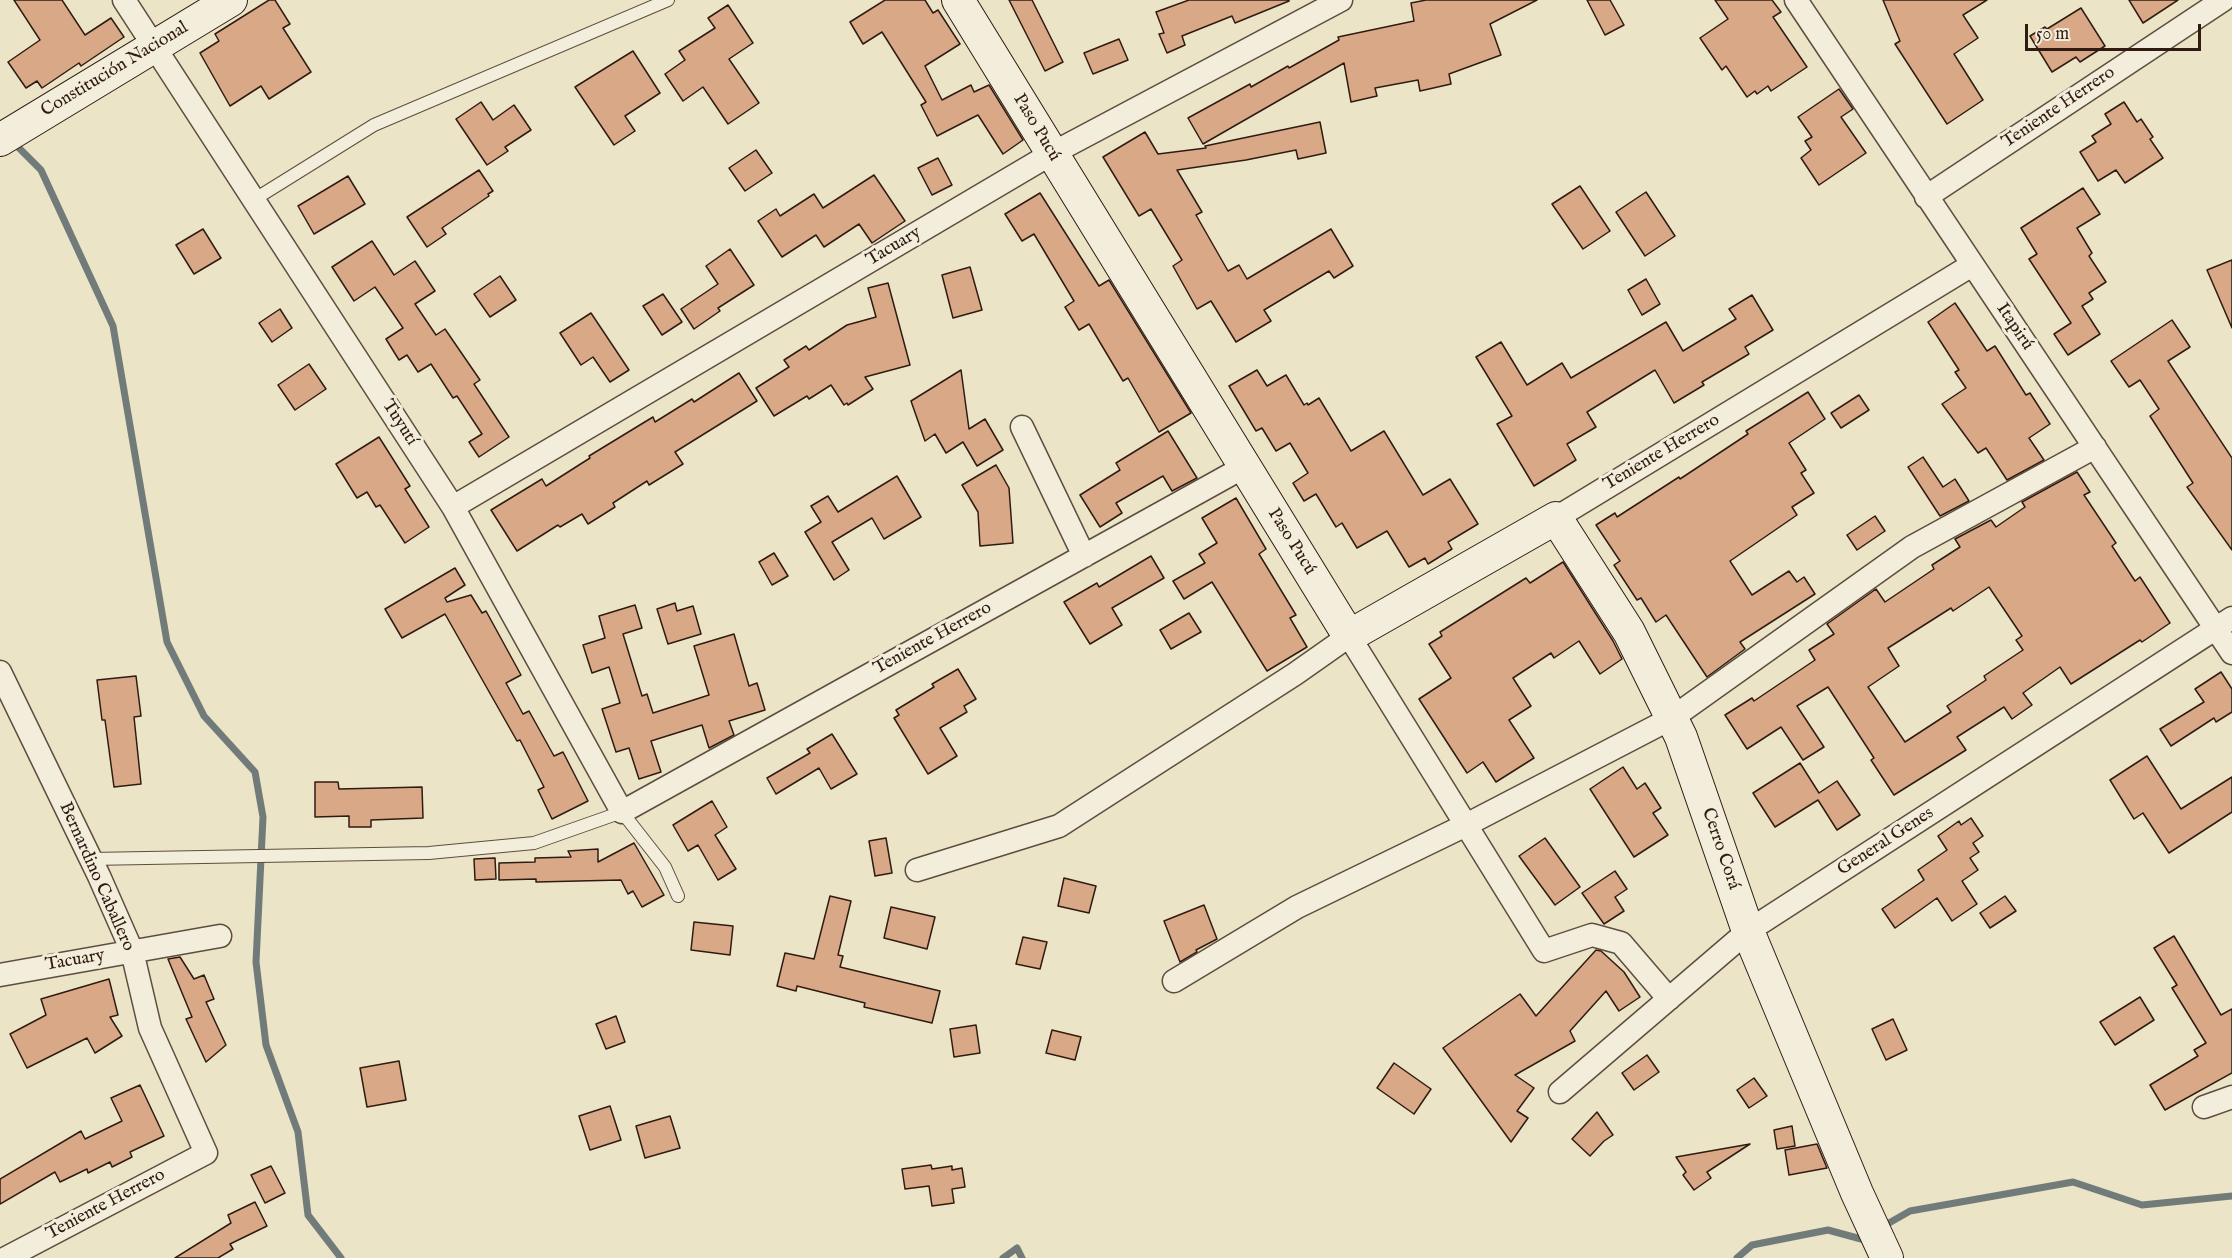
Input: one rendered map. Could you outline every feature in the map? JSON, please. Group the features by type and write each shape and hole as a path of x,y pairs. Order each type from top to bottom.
{"main road":[{"name":"Constitución Nacional","path":"10,133 231,0"},
{"name":"Paso Pucú","path":"958,0 1348,636"},
{"name":"Teniente Herrero","path":"1348,636 1556,518"},
{"name":"Cerro Corá","path":"1556,518 1629,632 1681,737 1748,931 1857,1193 1887,1258"}],"street":[{"name":"Tuyutí","path":"124,0 453,507 622,812"},
{"name":"Tacuary","path":"453,507 1051,154 1314,7 1341,0"},
{"name":"Itapirú","path":"1796,0 2095,447 2224,623 2232,653"},
{"name":"Teniente Herrero","path":"1926,197 2223,0"},
{"name":"Teniente Herrero","path":"1556,518 1972,265"},
{"path":"1022,427 1084,556"},
{"path":"1174,981 1297,908 1466,825 1672,718 1912,547 2095,447"},
{"name":"Teniente Herrero","path":"622,812 1244,466"},
{"name":"General Genes","path":"1560,1092 1748,931 2224,623"},
{"path":"917,870 1059,826 1295,674 1348,636"},
{"name":"Paso Pucú","path":"1348,636 1544,951 1592,935 1622,943 1669,999"},
{"name":"Bernardino Caballero","path":"0,672 132,951 150,1028 206,1152"},
{"name":"Tacuary","path":"0,975 220,936"},
{"path":"2204,1107 2232,1097"},
{"name":"Teniente Herrero","path":"6,1258 206,1152"}],"lane":[{"path":"255,199 374,125 668,0"},
{"path":"90,859 429,853 534,843 622,812 665,867 678,896"}],"building":[{"path":"14,0 62,0 85,35 111,18 124,37 81,66 79,63 42,88 37,81 26,88 8,62 40,40"},
{"path":"269,0 275,0 290,24 283,28 311,72 269,99 261,86 230,106 200,53 219,41 215,34"},
{"path":"885,0 925,0 933,13 938,10 960,44 925,66 942,100 971,85 974,92 989,85 1023,140 1003,154 978,115 937,136 921,105 926,102 882,32 863,44 850,22"},
{"path":"1009,0 1032,0 1063,62 1045,71"},
{"path":"1189,0 1289,1 1235,23 1232,16 1182,36 1185,45 1167,53 1159,34 1164,33 1156,12"},
{"path":"1426,0 1537,0 1490,24 1501,55 1449,74 1451,84 1420,91 1418,80 1375,88 1377,96 1351,102 1344,63 1203,144 1188,118 1250,84 1251,87 1288,66 1289,68 1339,40 1338,37 1414,21 1411,3"},
{"path":"1587,0 1610,0 1624,25 1605,35"},
{"path":"1715,0 1772,0 1781,12 1773,17 1807,67 1771,91 1768,86 1757,94 1755,91 1747,97 1726,66 1722,70 1700,38 1728,19"},
{"path":"1883,0 1987,0 1963,15 1978,38 1954,54 1983,100 1947,124 1895,44 1900,41"},
{"path":"2129,0 2178,0 2143,23"},
{"path":"728,5 753,43 729,59 759,103 728,124 703,87 683,101 665,74 685,60 679,51 715,28 708,18"},
{"path":"2081,8 2105,46 2080,62 2076,57 2052,72 2030,36 2045,27 2047,29"},
{"path":"1119,39 1128,60 1093,74 1084,53"},
{"path":"633,51 660,93 625,116 635,131 614,145 575,87"},
{"path":"1839,89 1853,109 1841,117 1866,153 1819,185 1801,158 1811,150 1805,141 1812,137 1798,117"},
{"path":"481,102 493,120 514,105 531,130 505,147 508,151 487,165 456,119"},
{"path":"2124,102 2137,122 2141,119 2153,137 2150,139 2163,158 2125,183 2116,170 2098,181 2080,152 2096,142 2092,136 2111,124 2105,114"},
{"path":"1320,122 1326,153 1298,159 1296,150 1177,170 1202,212 1196,215 1228,271 1239,265 1247,279 1331,229 1353,266 1334,278 1329,271 1264,310 1271,321 1236,342 1211,301 1197,309 1173,266 1182,260 1151,209 1139,216 1103,157 1145,132 1158,154 1206,148 1205,146"},
{"path":"756,150 772,173 745,191 729,168"},
{"path":"938,158 952,185 932,195 918,168"},
{"path":"479,170 493,191 442,228 446,234 427,247 407,217"},
{"path":"874,175 905,221 872,243 859,224 824,247 816,235 782,257 758,221 776,209 780,216 814,194 823,208"},
{"path":"348,176 365,204 314,234 298,206"},
{"path":"1580,186 1610,231 1583,249 1552,204"},
{"path":"2083,188 2100,214 2077,228 2092,253 2089,256 2106,282 2089,293 2093,299 2082,306 2100,334 2068,355 2054,334 2071,323 2029,259 2037,254 2021,228"},
{"path":"1646,192 1675,236 1645,256 1616,212"},
{"path":"1040,193 1099,286 1109,280 1191,413 1159,432 1128,378 1123,381 1089,324 1079,330 1065,307 1074,301 1034,234 1022,241 1005,214"},
{"path":"203,229 221,258 194,274 176,245"},
{"path":"372,241 394,275 415,261 435,291 415,304 436,335 445,329 480,380 474,384 509,437 479,457 469,442 482,434 457,396 453,398 431,364 418,372 407,355 399,360 386,339 403,328 375,287 354,301 332,267"},
{"path":"730,249 754,285 718,308 720,311 694,329 681,309 718,284 706,266"},
{"path":"2232,260 2232,328 2207,270"},
{"path":"970,267 982,310 953,318 942,275"},
{"path":"500,276 516,300 490,317 474,294"},
{"path":"1646,279 1660,304 1642,315 1628,290"},
{"path":"888,283 910,365 865,377 873,389 848,405 847,403 844,405 831,385 809,399 807,396 774,416 756,388 789,367 784,360 806,346 809,350 847,325 876,317 868,288"},
{"path":"663,294 682,322 662,335 643,306"},
{"path":"1752,295 1773,330 1745,347 1749,354 1702,382 1704,385 1674,403 1655,370 1587,412 1596,427 1567,444 1576,460 1534,486 1497,424 1512,416 1476,357 1501,342 1527,385 1562,363 1571,378 1666,322 1683,351 1736,319 1729,309"},
{"path":"1955,303 1987,351 1995,346 2026,395 2030,393 2050,424 2029,438 2044,460 2007,480 1986,448 1978,453 1942,404 1966,388 1955,372 1959,370 1928,322"},
{"path":"280,309 292,328 272,342 259,323"},
{"path":"591,313 629,370 610,382 593,357 581,365 560,333"},
{"path":"2172,320 2190,347 2168,361 2232,458 2232,550 2187,487 2193,483 2150,416 2159,409 2140,380 2129,387 2111,361"},
{"path":"309,364 326,389 295,410 278,385"},
{"path":"961,370 969,429 985,419 1003,450 977,466 963,442 946,453 935,434 925,441 911,401"},
{"path":"1257,370 1267,386 1286,375 1304,405 1319,398 1351,451 1384,431 1423,495 1450,479 1478,524 1448,542 1452,549 1428,564 1425,558 1409,567 1387,531 1357,548 1342,523 1336,527 1316,494 1304,501 1293,483 1308,473 1290,443 1276,451 1262,428 1256,431 1229,386"},
{"path":"739,373 757,401 675,452 683,464 649,485 647,481 613,503 615,507 588,524 582,514 560,527 558,525 517,551 491,510 542,479 546,486 590,458 589,456 653,417 655,422 692,399 694,402"},
{"path":"1808,392 1825,419 1789,443 1806,470 1801,473 1814,493 1792,507 1797,515 1730,561 1752,595 1789,571 1797,582 1804,577 1815,594 1740,642 1745,649 1707,677 1666,615 1656,622 1641,598 1637,600 1614,565 1620,561 1596,525 1615,513 1617,517 1679,477 1680,479 1748,434 1746,431"},
{"path":"1859,395 1869,410 1841,428 1831,413"},
{"path":"1168,431 1197,478 1172,491 1163,476 1116,503 1122,513 1100,527 1080,495 1120,470 1116,463"},
{"path":"379,437 410,486 405,489 429,527 405,543 380,505 376,507 367,492 357,498 336,464"},
{"path":"1923,457 1943,487 1955,479 1969,501 1940,516 1908,467"},
{"path":"996,465 1009,488 1013,543 980,546 978,512 962,485"},
{"path":"2077,472 2090,492 2084,495 2116,543 2112,546 2135,581 2140,577 2170,623 2071,684 2060,667 2023,693 2032,705 2012,719 2004,707 1957,737 1966,750 1894,795 1871,760 1874,758 1828,687 1797,706 1824,747 1803,760 1781,727 1747,749 1725,715 1752,698 1754,701 1815,660 1809,650 1834,634 1827,624 1876,589 1885,602 1934,569 1932,565 1960,547 1955,539 1991,520 1996,527 2025,507 2022,502","holes":["1989,587 2022,636 2016,640 2023,650 1984,676 1986,680 1947,706 1951,712 1905,742 1868,687 1899,666 1888,648 1951,608 1953,611"]},
{"path":"897,476 921,517 884,539 872,518 832,542 849,570 834,580 805,532 821,522 811,506 828,496 838,512"},
{"path":"1236,498 1266,549 1259,554 1296,615 1290,618 1307,647 1267,671 1212,582 1184,599 1173,581 1205,563 1199,554 1217,543 1202,518"},
{"path":"1875,516 1885,531 1857,550 1847,535"},
{"path":"774,553 788,576 772,585 759,562"},
{"path":"1151,556 1164,578 1112,608 1122,625 1090,644 1064,602 1097,583 1099,587"},
{"path":"1563,562 1622,659 1600,674 1579,641 1554,658 1551,653 1513,678 1531,706 1509,720 1534,758 1496,782 1483,762 1467,773 1419,699 1451,678 1429,644 1442,636 1440,632 1526,578 1530,583"},
{"path":"455,568 465,585 445,598 447,602 471,595 482,613 486,611 521,675 506,683 523,714 529,711 554,756 563,752 588,801 552,819 538,790 544,787 520,740 517,741 445,614 402,638 385,609"},
{"path":"675,603 677,611 693,606 701,634 668,644 657,609"},
{"path":"635,605 642,628 623,634 642,696 647,694 653,713 709,695 694,646 734,634 749,686 757,683 765,710 729,721 734,735 709,748 702,725 651,741 661,772 639,779 629,748 616,752 602,709 620,703 609,667 592,673 583,645 605,638 599,616"},
{"path":"1189,613 1201,632 1171,649 1160,630"},
{"path":"958,669 976,699 964,706 967,712 940,728 957,756 928,774 894,718 899,715 896,710 934,687 932,684"},
{"path":"2221,672 2232,689 2232,712 2216,722 2214,718 2171,746 2160,729 2204,702 2195,689"},
{"path":"136,676 141,716 134,717 141,784 114,787 97,680"},
{"path":"832,734 857,774 831,789 819,768 776,794 767,778 810,753 807,749"},
{"path":"2147,756 2181,809 2232,777 2232,812 2169,853 2143,813 2134,819 2110,780"},
{"path":"1800,763 1819,793 1837,781 1860,815 1837,830 1818,800 1775,827 1753,793"},
{"path":"1623,767 1637,789 1645,783 1661,808 1653,813 1668,835 1634,857 1590,789"},
{"path":"315,782 338,782 339,789 422,787 423,818 371,820 371,827 349,827 349,816 315,817"},
{"path":"712,801 727,827 715,835 736,869 718,880 698,845 688,851 673,825"},
{"path":"1971,818 1983,836 1973,843 1979,852 1970,858 1978,870 1962,881 1977,904 1952,921 1937,898 1895,928 1882,909 1924,880 1918,870 1947,850 1938,836 1959,821 1961,825"},
{"path":"886,838 892,873 875,876 869,841"},
{"path":"1545,838 1580,887 1555,905 1519,856"},
{"path":"634,843 664,895 642,907 633,891 628,894 621,880 536,882 536,879 499,880 499,863 535,862 535,858 571,857 568,851 598,849 598,862"},
{"path":"495,858 496,879 475,880 474,859"},
{"path":"1615,871 1627,889 1615,897 1624,911 1604,924 1582,893"},
{"path":"1064,878 1096,886 1089,913 1058,906"},
{"path":"830,896 851,901 838,955 843,956 840,967 940,991 932,1023 864,1007 865,1003 797,986 796,991 777,986 785,953 814,959"},
{"path":"2005,896 2016,911 1990,928 1980,913"},
{"path":"1204,905 1217,939 1180,962 1164,921"},
{"path":"891,907 935,917 927,949 884,938"},
{"path":"694,922 733,926 730,955 691,950"},
{"path":"2174,936 2221,1015 2232,1009 2232,1073 2165,1110 2150,1085 2198,1056 2194,1050 2206,1043 2172,988 2177,985 2154,948"},
{"path":"1023,937 1047,942 1040,969 1016,964"},
{"path":"1596,950 1601,951 1624,972 1640,997 1619,1011 1606,991 1570,1031 1575,1041 1515,1075 1534,1088 1517,1111 1528,1118 1511,1142 1443,1048 1520,994 1536,1016"},
{"path":"180,957 194,979 204,975 214,999 206,1002 226,1045 206,1062 186,1019 192,1017 168,959"},
{"path":"109,979 118,1015 110,1017 122,1036 95,1053 87,1038 27,1068 10,1034 46,1015 41,999"},
{"path":"2140,997 2154,1020 2115,1045 2100,1022"},
{"path":"616,1016 625,1042 606,1049 596,1024"},
{"path":"1893,1019 1907,1050 1886,1060 1872,1029"},
{"path":"976,1025 980,1053 954,1057 950,1029"},
{"path":"1052,1030 1081,1037 1075,1060 1046,1053"},
{"path":"1647,1055 1659,1072 1634,1090 1622,1073"},
{"path":"399,1061 406,1100 367,1107 360,1068"},
{"path":"1394,1063 1431,1089 1414,1114 1377,1088"},
{"path":"1754,1078 1767,1096 1749,1108 1737,1090"},
{"path":"140,1085 164,1136 130,1152 132,1157 112,1167 110,1162 88,1173 87,1169 60,1182 55,1172 0,1204 0,1179 81,1131 85,1139 122,1121 111,1098"},
{"path":"610,1106 621,1140 590,1150 579,1116"},
{"path":"1597,1112 1613,1135 1590,1156 1572,1139"},
{"path":"670,1116 680,1148 645,1158 636,1126"},
{"path":"1792,1126 1795,1146 1777,1149 1774,1130"},
{"path":"1750,1144 1707,1172 1711,1178 1694,1190 1683,1175 1686,1172 1676,1157"},
{"path":"1817,1144 1827,1168 1789,1175 1785,1150"},
{"path":"931,1165 932,1169 952,1166 952,1170 962,1168 965,1187 952,1189 954,1203 932,1206 929,1186 905,1189 902,1169"},
{"path":"271,1166 285,1193 265,1203 251,1175"},
{"path":"255,1202 267,1226 230,1244 233,1249 218,1258 175,1258 231,1223 228,1215"}],"waterway":[{"path":"12,141 41,170 113,326 167,642 204,716 255,772 263,817 256,962 266,1045 298,1132 308,1215 341,1258"},
{"path":"1882,1227 1910,1211 2073,1182 2142,1205 2232,1196"},
{"path":"1737,1258 1752,1245 1828,1230 1861,1239 1867,1236"},
{"path":"1003,1258 1017,1248 1022,1258"}]}
